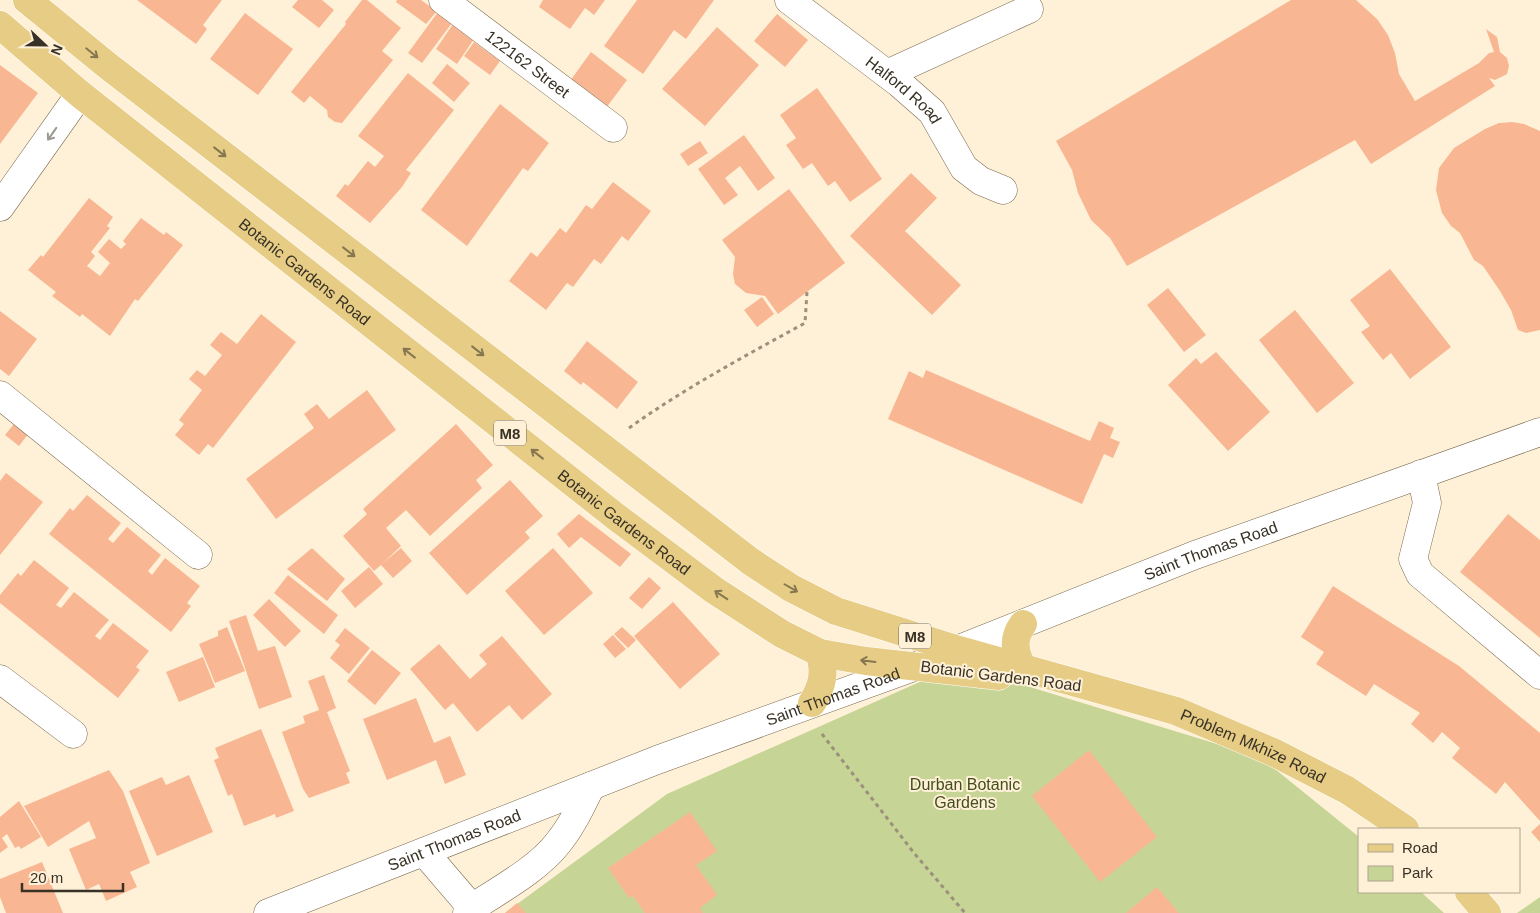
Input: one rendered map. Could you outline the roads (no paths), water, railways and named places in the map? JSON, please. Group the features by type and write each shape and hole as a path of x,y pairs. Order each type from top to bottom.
{"main road":[{"name":"Botanic Gardens Road","path":"27,0 116,72 602,448 750,561 791,588 836,611 916,637 965,661 1090,688"},
{"name":"Botanic Gardens Road","path":"0,25 80,94 615,516 714,590 782,634 820,653 866,661 919,666"},
{"path":"1023,624 1014,641 1018,660 1024,669"},
{"path":"916,637 923,646 924,652 919,666"},
{"path":"814,715 824,677 820,653"},
{"name":"Botanic Gardens Road","path":"965,661 1024,669 1090,688"},
{"name":"Problem Mkhize Road","path":"1090,688 1176,711 1274,753 1347,790 1404,828"},
{"path":"1470,893 1487,913"}],"street":[{"name":"122162 Street","path":"443,0 613,128"},
{"name":"Halford Road","path":"789,0 887,74 932,112 964,168 980,181 1003,190"},
{"path":"887,74 1029,9"},
{"path":"0,208 80,94"},
{"path":"0,395 198,555"},
{"name":"Saint Thomas Road","path":"268,913 591,786 814,715 919,666 965,661 1023,624 1195,555 1540,432"},
{"path":"1421,474 1427,503 1413,559 1420,574 1540,675"},
{"path":"0,679 73,734"},
{"path":"424,852 470,911 539,862 557,844 572,822 591,786"}],"park label":[{"name":"Durban Botanic Gardens","path":"965,793"}]}
